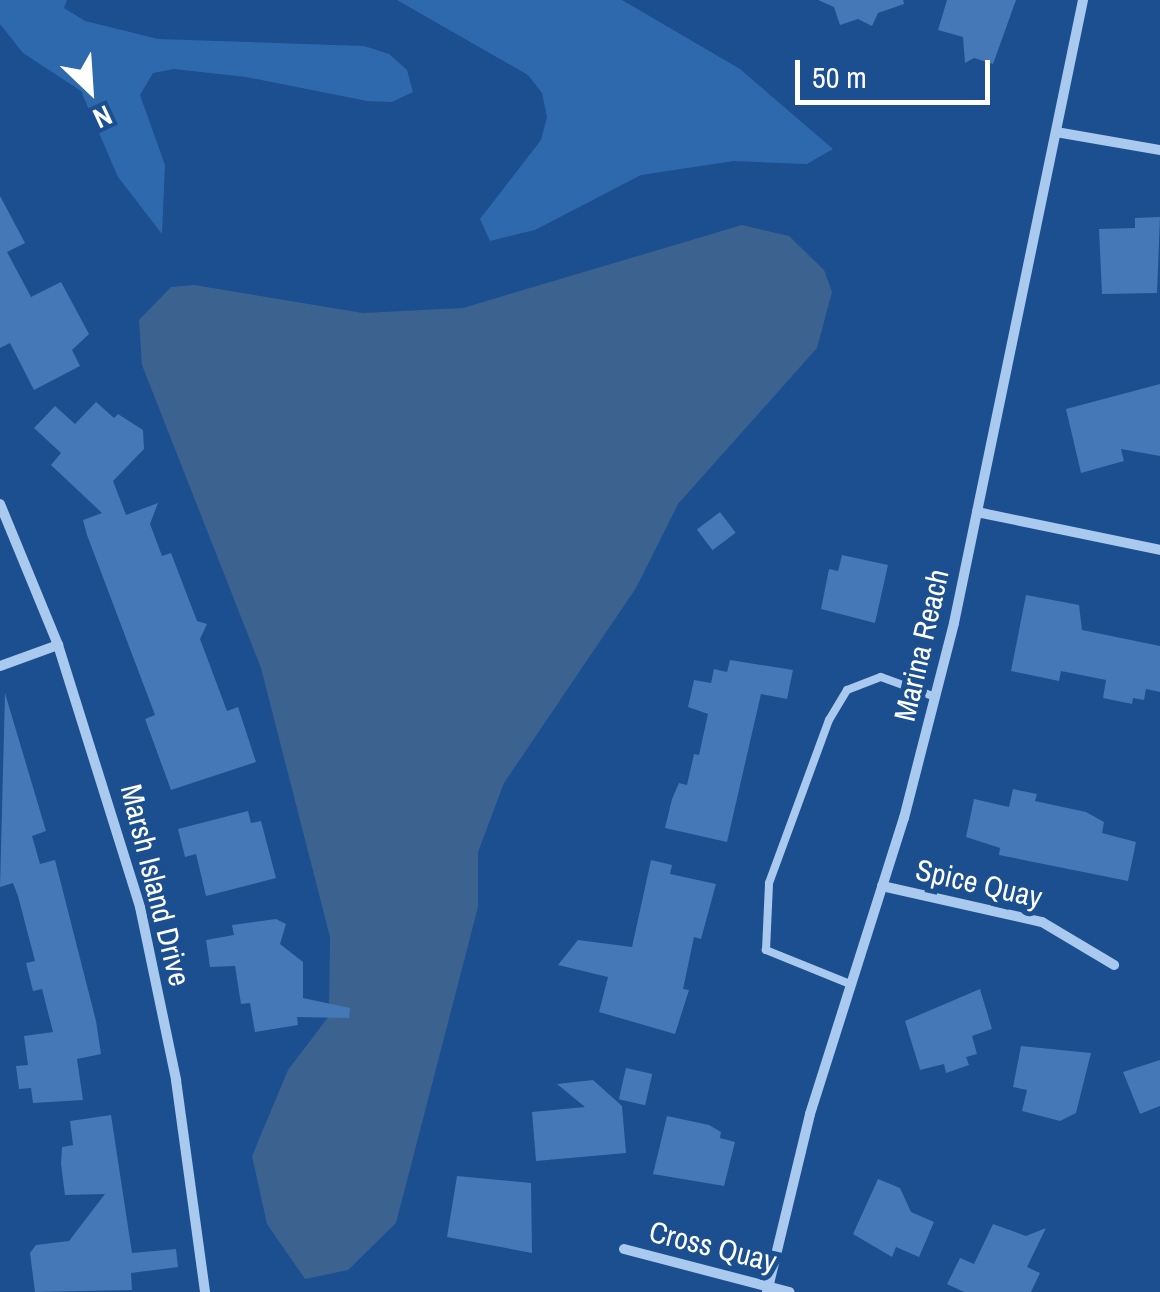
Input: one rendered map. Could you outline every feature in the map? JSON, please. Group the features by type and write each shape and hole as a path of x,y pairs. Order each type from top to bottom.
{"street":[{"name":"Marina Reach","path":"768,1288 850,984 936,697 1083,0"},
{"path":"1056,132 1160,150"},
{"name":"Marsh Island Drive","path":"0,504 58,645 140,907 176,1080 206,1292"},
{"path":"977,512 1160,550"},
{"path":"0,666 58,645"},
{"name":"Spice Quay","path":"882,886 1042,922 1114,965"},
{"name":"Cross Quay","path":"624,1249 789,1292"}],"lane":[{"path":"850,984 766,950 770,883 829,720 846,690 881,676 936,697"}],"shaded area":[{"path":"0,0 67,0 64,8 85,21 158,39 364,46 389,54 407,70 413,92 392,102 367,101 246,77 174,69 153,73 140,95 165,165 162,234 118,177 81,91 23,53 0,24"},
{"path":"397,0 622,0 740,69 833,149 807,164 734,161 641,175 535,230 490,241 480,219 541,140 547,117 542,93 528,75"},
{"path":"742,225 789,236 824,270 832,292 817,348 678,504 636,588 504,783 478,852 478,907 396,1223 348,1270 305,1279 267,1224 252,1156 288,1070 329,1016 330,937 261,668 142,365 139,320 171,287 194,285 363,313 463,308"}],"building":[{"path":"818,0 903,0 904,4 878,13 872,26 858,19 840,25 834,7"},
{"path":"947,0 1016,0 993,64 974,58 965,63 963,37 938,30"},
{"path":"0,196 25,243 7,252 31,297 61,282 89,334 72,350 80,366 34,390 10,343 0,348"},
{"path":"1160,217 1157,293 1102,294 1099,229 1135,228 1135,218"},
{"path":"1160,384 1160,456 1121,449 1124,461 1081,473 1066,409"},
{"path":"96,402 114,418 118,414 143,430 144,449 113,481 126,515 158,503 150,524 162,556 171,553 197,621 207,624 200,639 227,711 238,707 256,762 171,790 145,719 155,715 83,520 102,513 51,465 61,453 34,428 55,406 75,424"},
{"path":"720,512 736,533 712,550 697,529"},
{"path":"842,555 888,565 875,623 821,609 829,569 838,571"},
{"path":"1026,595 1079,605 1082,630 1160,646 1160,692 1146,689 1144,700 1133,698 1132,704 1103,698 1106,680 1061,671 1059,681 1011,671"},
{"path":"730,660 793,670 787,699 761,694 727,842 665,828 679,783 687,785 694,754 699,755 708,714 688,707 694,680 711,683 714,669 727,672"},
{"path":"5,693 46,831 32,836 40,864 55,860 96,1021 101,1054 77,1059 83,1100 33,1103 31,1088 19,1089 16,1066 28,1065 24,1036 53,1032 42,989 33,991 26,963 35,961 18,896 13,883 0,887"},
{"path":"1013,789 1037,794 1035,801 1086,812 1104,822 1102,833 1136,842 1128,881 999,855 1000,848 966,837 974,799 1009,807"},
{"path":"248,811 251,823 261,821 276,878 206,896 196,854 185,857 178,829"},
{"path":"651,860 672,865 670,874 716,884 701,939 694,937 683,989 689,990 675,1034 599,1012 608,977 558,965 578,940 632,947"},
{"path":"276,919 286,924 280,944 303,962 303,998 350,1008 349,1018 297,1017 298,1025 255,1032 250,1003 241,1004 235,966 210,967 206,940 234,935 232,925"},
{"path":"980,989 992,1029 972,1036 977,1054 966,1057 969,1065 946,1073 944,1064 920,1070 905,1021"},
{"path":"1021,1046 1091,1053 1076,1113 1060,1121 1022,1111 1027,1090 1013,1087"},
{"path":"1160,1060 1160,1106 1140,1114 1123,1072"},
{"path":"626,1068 652,1074 645,1105 619,1099"},
{"path":"593,1080 622,1106 626,1153 536,1161 532,1112 585,1107 557,1084"},
{"path":"111,1115 132,1253 176,1249 178,1267 131,1273 132,1290 35,1292 30,1253 36,1245 69,1241 105,1194 65,1195 62,1147 73,1145 70,1121"},
{"path":"667,1116 709,1125 721,1132 720,1138 735,1142 724,1186 653,1174"},
{"path":"457,1176 531,1183 532,1253 447,1237"},
{"path":"878,1179 900,1188 911,1212 934,1222 919,1257 896,1247 892,1257 853,1234"},
{"path":"993,1224 1026,1236 1046,1228 1027,1267 1040,1273 1031,1292 964,1292 947,1284 960,1258 974,1264"}]}
